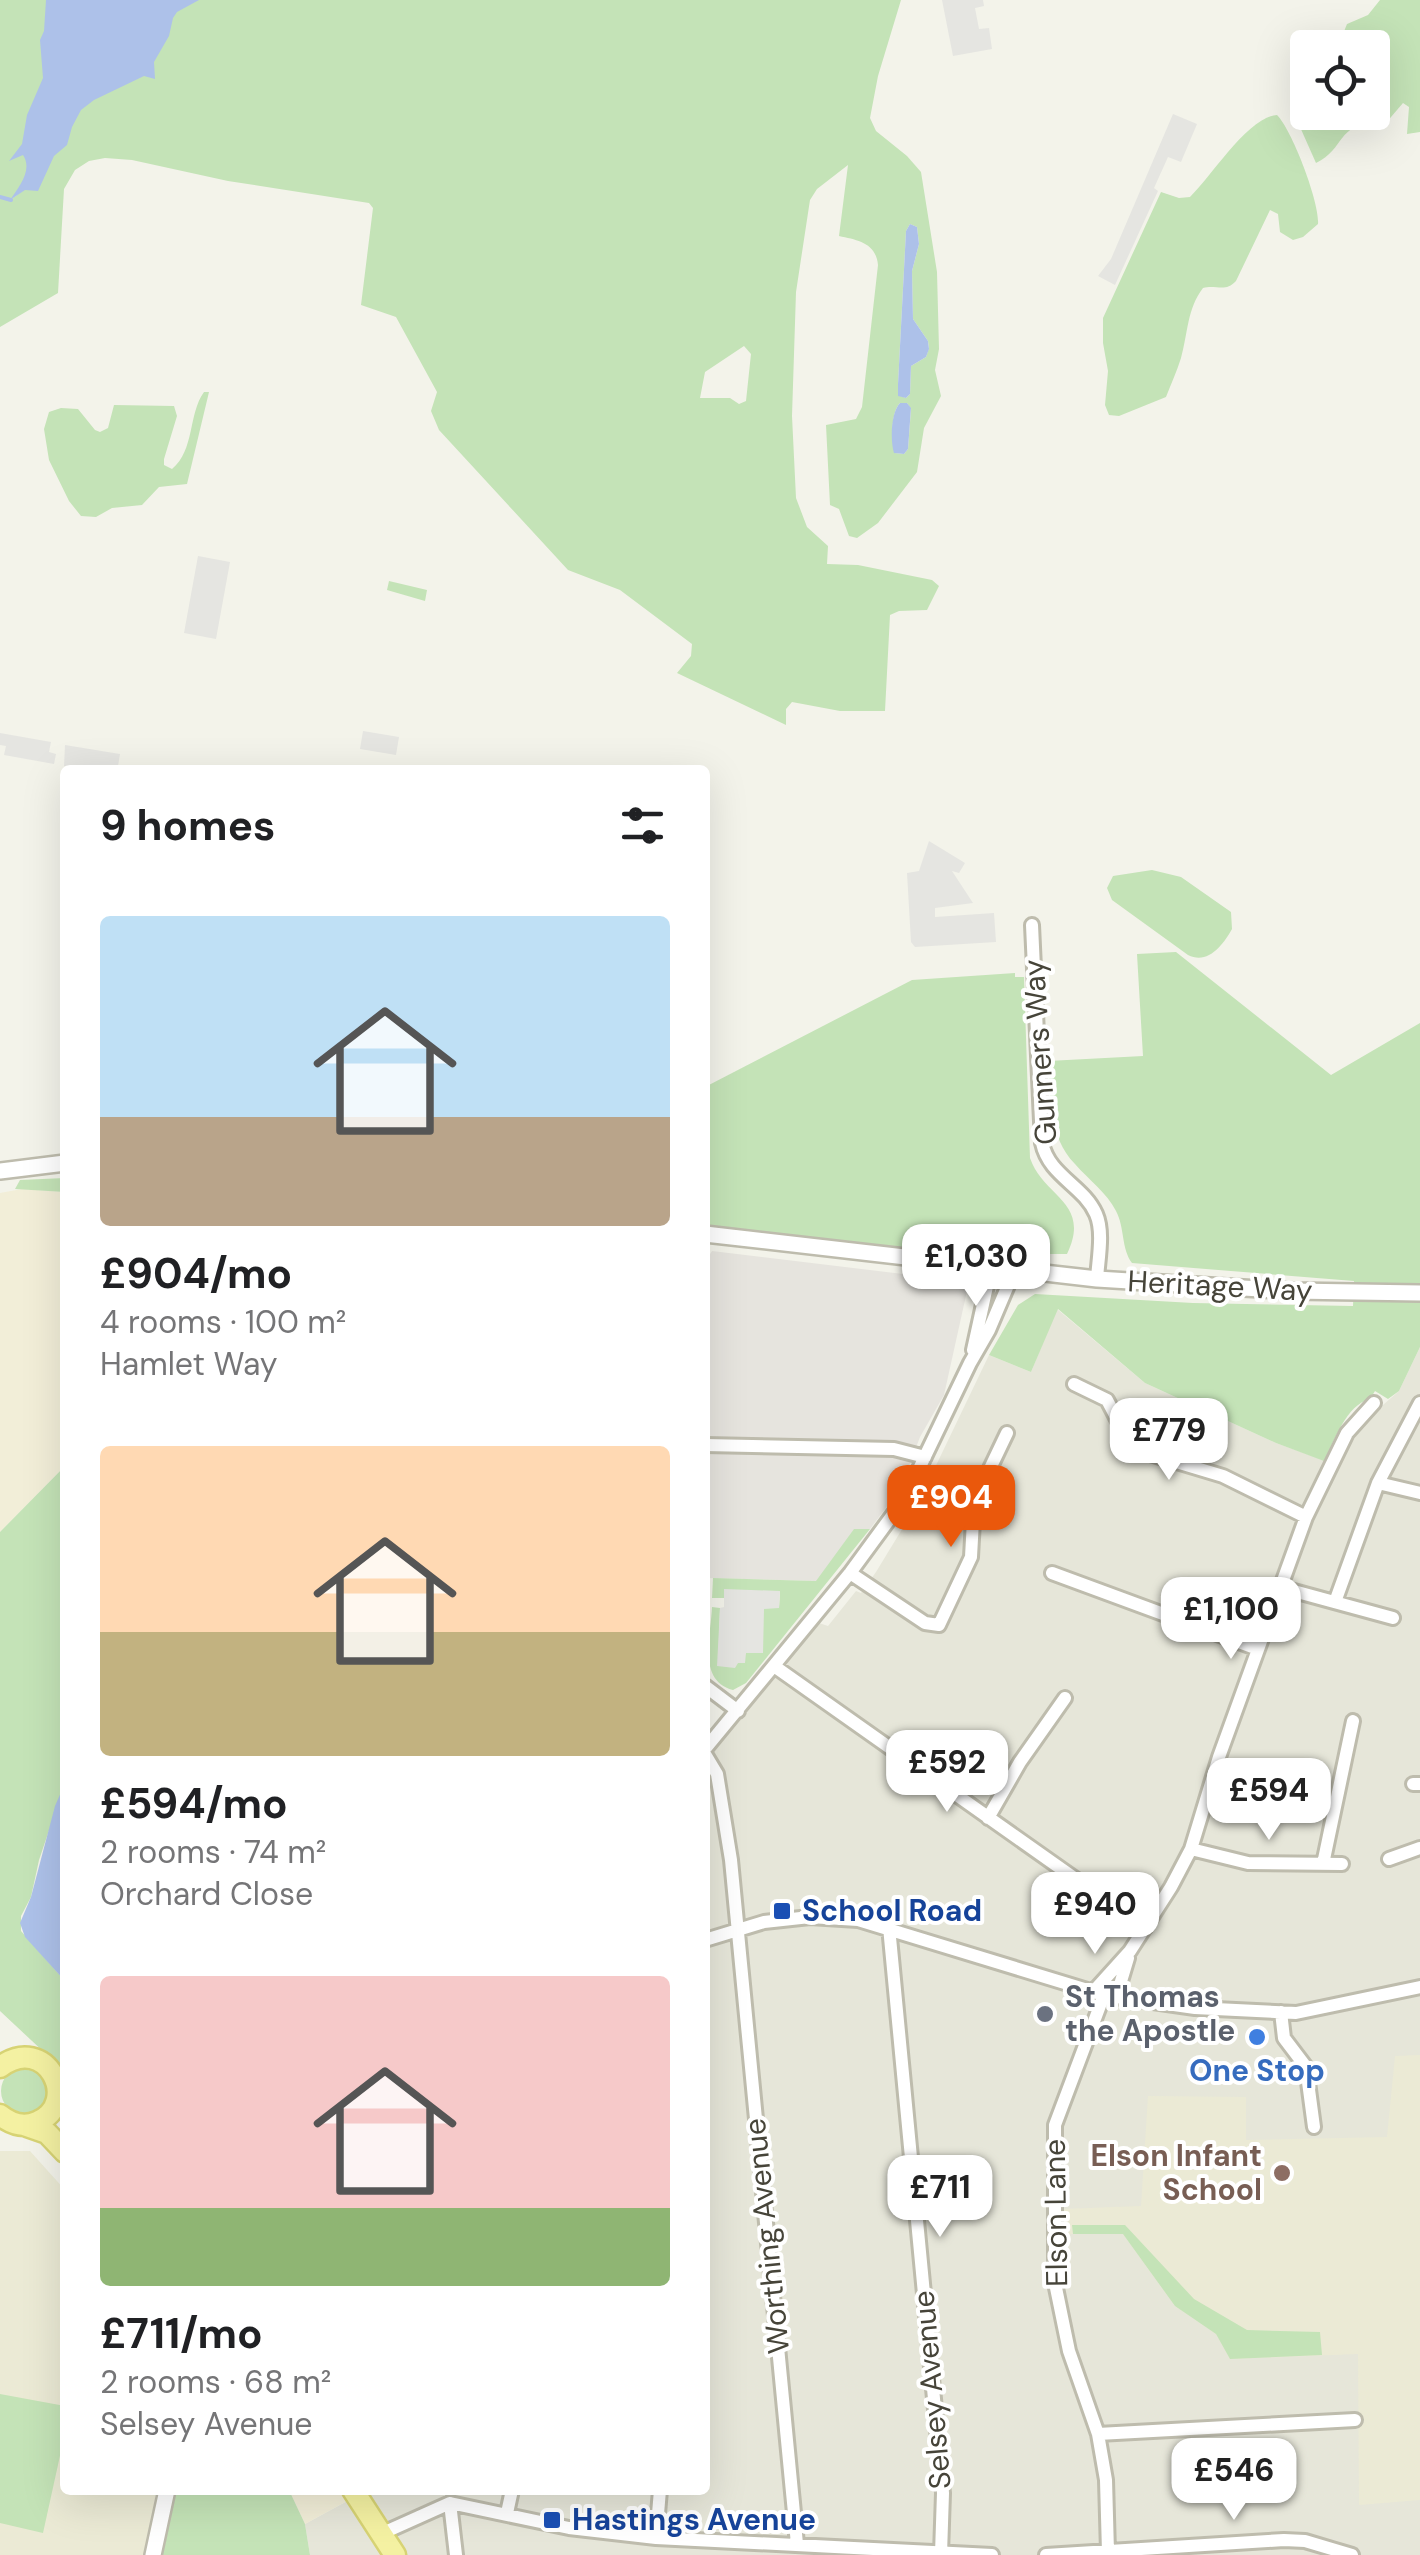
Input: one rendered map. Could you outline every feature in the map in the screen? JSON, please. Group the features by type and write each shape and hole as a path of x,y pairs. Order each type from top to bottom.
{"main road":[{"path":"5,2058 36,2059 59,2081 54,2107 42,2120 24,2125"},
{"path":"0,2115 47,2133 60,2147"},
{"path":"356,2495 395,2555"}],"street":[{"name":"Gunners Way","path":"1032,926 1042,1144 1050,1166 1098,1216 1097,1279"},
{"path":"0,1171 60,1164"},
{"name":"Heritage Way","path":"710,1235 1097,1279 1420,1293"},
{"path":"970,1363 990,1268"},
{"path":"710,1746 850,1573 905,1498 1007,1294 1014,1271"},
{"name":"Heritage Way","path":"1377,1292 1420,1284"},
{"path":"1088,1372 1078,1386 1107,1400 1128,1438 1143,1452 1223,1476 1306,1516"},
{"path":"1104,1995 1191,1848 1306,1516 1347,1433 1374,1403"},
{"path":"1335,1602 1378,1483 1420,1403"},
{"path":"850,1573 926,1623 939,1626 971,1558 974,1502 1006,1433"},
{"path":"710,1445 894,1450 925,1457"},
{"path":"1378,1483 1420,1494"},
{"path":"1052,1573 1258,1649"},
{"path":"1279,1587 1393,1618"},
{"path":"774,1666 1145,1928"},
{"path":"710,1690 738,1711"},
{"path":"988,1818 1020,1762 1065,1698"},
{"path":"1323,1864 1353,1721"},
{"path":"710,1761 717,1774 725,1818 737,1928"},
{"path":"1191,1848 1248,1863 1342,1864"},
{"path":"1388,1859 1418,1854"},
{"path":"710,1938 764,1922 810,1917 858,1920 1104,1995 1195,2008 1296,2013 1420,1987"},
{"name":"Selsey Avenue","path":"889,1927 943,2493 941,2554"},
{"name":"Worthing Avenue","path":"737,1928 797,2544"},
{"name":"Elson Lane","path":"1108,2552 1106,2480 1098,2434 1068,2351 1054,2283 1054,2124 1104,1995 1130,1951"},
{"path":"1281,2012 1284,2038 1306,2066 1314,2127"},
{"path":"1098,2434 1355,2420"},
{"path":"153,2555 166,2495"},
{"path":"508,2514 511,2495"},
{"path":"656,2538 660,2495"},
{"path":"383,2533 450,2503 569,2528 656,2538 992,2555"},
{"path":"450,2503 456,2555"},
{"path":"1046,2555 1222,2550 1305,2541 1352,2555"}],"shaded area":[{"path":"942,0 983,0 984,6 975,8 979,29 989,28 992,49 953,56"},
{"path":"1173,114 1197,124 1181,162 1168,157 1154,188 1158,191 1115,285 1098,276 1111,259"},
{"path":"198,556 230,562 216,639 184,633"},
{"path":"363,731 399,737 396,755 360,749"},
{"path":"0,733 51,742 49,752 56,754 54,764 4,755 6,746 0,745"},
{"path":"65,745 120,754 118,765 64,765"},
{"path":"929,841 965,863 959,873 952,871 973,903 935,908 935,917 994,913 996,942 915,947 911,942 907,873 919,871"},
{"path":"22,1189 60,1192 60,1471 0,1532 0,1193"},
{"path":"712,1251 961,1281 967,1291 944,1395 920,1437 900,1489 870,1529 854,1530 817,1581 710,1578"},
{"path":"1057,1309 1145,1383 1276,1443 1337,1465 1368,1418 1399,1391 1420,1347 1420,2555 404,2555 368,2495 710,2495 710,1754 819,1623 828,1626 876,1572 918,1503 989,1355 1031,1372"},
{"path":"724,1589 780,1591 779,1608 764,1609 763,1653 746,1653 745,1663 738,1663 735,1668 717,1666"},
{"name":"Elson Infant School","path":"1420,2055 1420,2500 1359,2505 1358,2354 1230,2359 1216,2334 1175,2306 1123,2234 1061,2234 1061,2209 1141,2206 1148,2096 1246,2097 1246,2140 1387,2137 1395,2056"},
{"path":"0,2151 30,2151 60,2184 60,2495 156,2495 144,2555 0,2555"},
{"path":"291,2495 346,2495 349,2500 305,2524"},
{"path":"349,2500 383,2555 310,2555 305,2524"}],"green space":[{"path":"0,0 118,0 69,69 56,99 54,130 33,174 13,198 36,180 61,128 66,88 128,0 901,0 870,118 876,131 921,172 937,272 939,349 935,370 941,396 924,428 917,472 878,523 857,538 849,536 839,509 830,505 826,425 856,419 862,407 878,265 870,247 839,236 848,165 817,189 810,200 796,292 792,416 796,498 807,527 828,546 827,564 858,565 932,580 939,586 927,610 890,615 885,711 840,711 792,702 786,709 786,725 677,673 691,656 692,644 620,590 568,570 439,430 431,411 437,392 396,317 361,305 373,208 369,203 228,181 132,160 89,161 75,170 64,189 58,293 0,327","holes":["910,224 917,227 919,244 912,271 913,319 929,348 926,357 911,366 910,394 906,398 898,395 898,384 906,231","744,346 751,354 746,401 739,404 730,398 700,398 705,372","900,403 907,403 911,409 908,449 904,454 895,453 895,413"]},
{"path":"1380,0 1420,0 1420,132 1407,134 1409,107 1403,103 1390,118 1390,30 1345,30 1347,24 1368,15"},
{"path":"1277,115 1304,167 1318,224 1293,240 1280,232 1278,214 1270,210 1236,281 1224,287 1203,288 1198,296 1166,397 1119,416 1109,415 1105,405 1108,371 1103,318 1161,192 1190,197 1243,136 1266,118"},
{"path":"1301,130 1350,130 1326,157 1316,163"},
{"path":"204,392 209,392 187,484 159,487 142,505 112,508 96,517 81,516 49,460 44,429 49,412 78,409 100,432 108,428 114,405 174,406 177,416 164,459 164,465 172,469 184,452"},
{"path":"389,581 427,590 425,601 387,590"},
{"path":"1152,870 1181,877 1231,912 1232,929 1214,952 1202,957 1188,955 1112,900 1107,888 1113,876"},
{"path":"1176,952 1331,1075 1420,1023 1420,1347 1399,1391 1388,1399 1375,1391 1370,1399 1354,1408 1324,1461 1145,1383 1058,1309 1031,1372 989,1355 1018,1305 1035,1294 1193,1303 1353,1306 1354,1281 1132,1263 1112,1204 1075,1164 1060,1141 1052,1116 1048,1061 1143,1056 1137,954"},
{"path":"1015,973 1015,977 1024,977 1030,1158 1036,1171 1070,1211 1074,1223 1067,1254 1043,1254 1041,1266 710,1227 710,1084 912,980"},
{"path":"60,1178 60,1192 15,1189 20,1180"},
{"path":"60,1471 60,1798 31,1897 21,1916 21,1931 60,1975 60,2072 0,2011 0,1532"},
{"path":"854,1529 870,1529 746,1683 733,1690 722,1685 710,1667 712,1607 720,1608 718,1666 738,1663 764,1608 779,1608 780,1592 724,1590 724,1598 712,1598 713,1578 816,1581"},
{"path":"25,2067 42,2074 49,2091 42,2108 25,2115 8,2108 1,2091 8,2074"},
{"path":"1072,2225 1125,2225 1194,2299 1247,2330 1320,2332 1322,2355 1230,2359 1216,2334 1175,2306 1123,2234 1073,2234"},
{"path":"0,2394 60,2405 60,2456 43,2533 0,2523"},
{"path":"175,2495 291,2495 305,2524 310,2555 162,2555"}],"water":[{"path":"46,0 199,0 173,18 169,36 154,62 155,79 144,76 81,110 67,145 54,156 38,191 25,190 10,200 24,178 26,161 23,155 9,161 22,144 27,115 43,78 40,40"},
{"path":"910,224 917,227 919,244 912,271 913,319 929,349 926,357 911,366 910,394 906,398 898,396 898,384 906,231"},
{"path":"900,403 911,408 908,449 904,454 894,453 892,441 893,419"},
{"path":"60,1794 60,1976 25,1937 20,1923 31,1897"}],"waterway":[{"path":"0,197 11,200"}],"place":[{"name":"School Road","path":"782,1911"},
{"name":"St Thomas the Apostle","path":"1045,2014"},
{"name":"One Stop","path":"1257,2037"},
{"name":"Elson Infant School","path":"1282,2173"},
{"name":"Hastings Avenue","path":"552,2520"}]}
